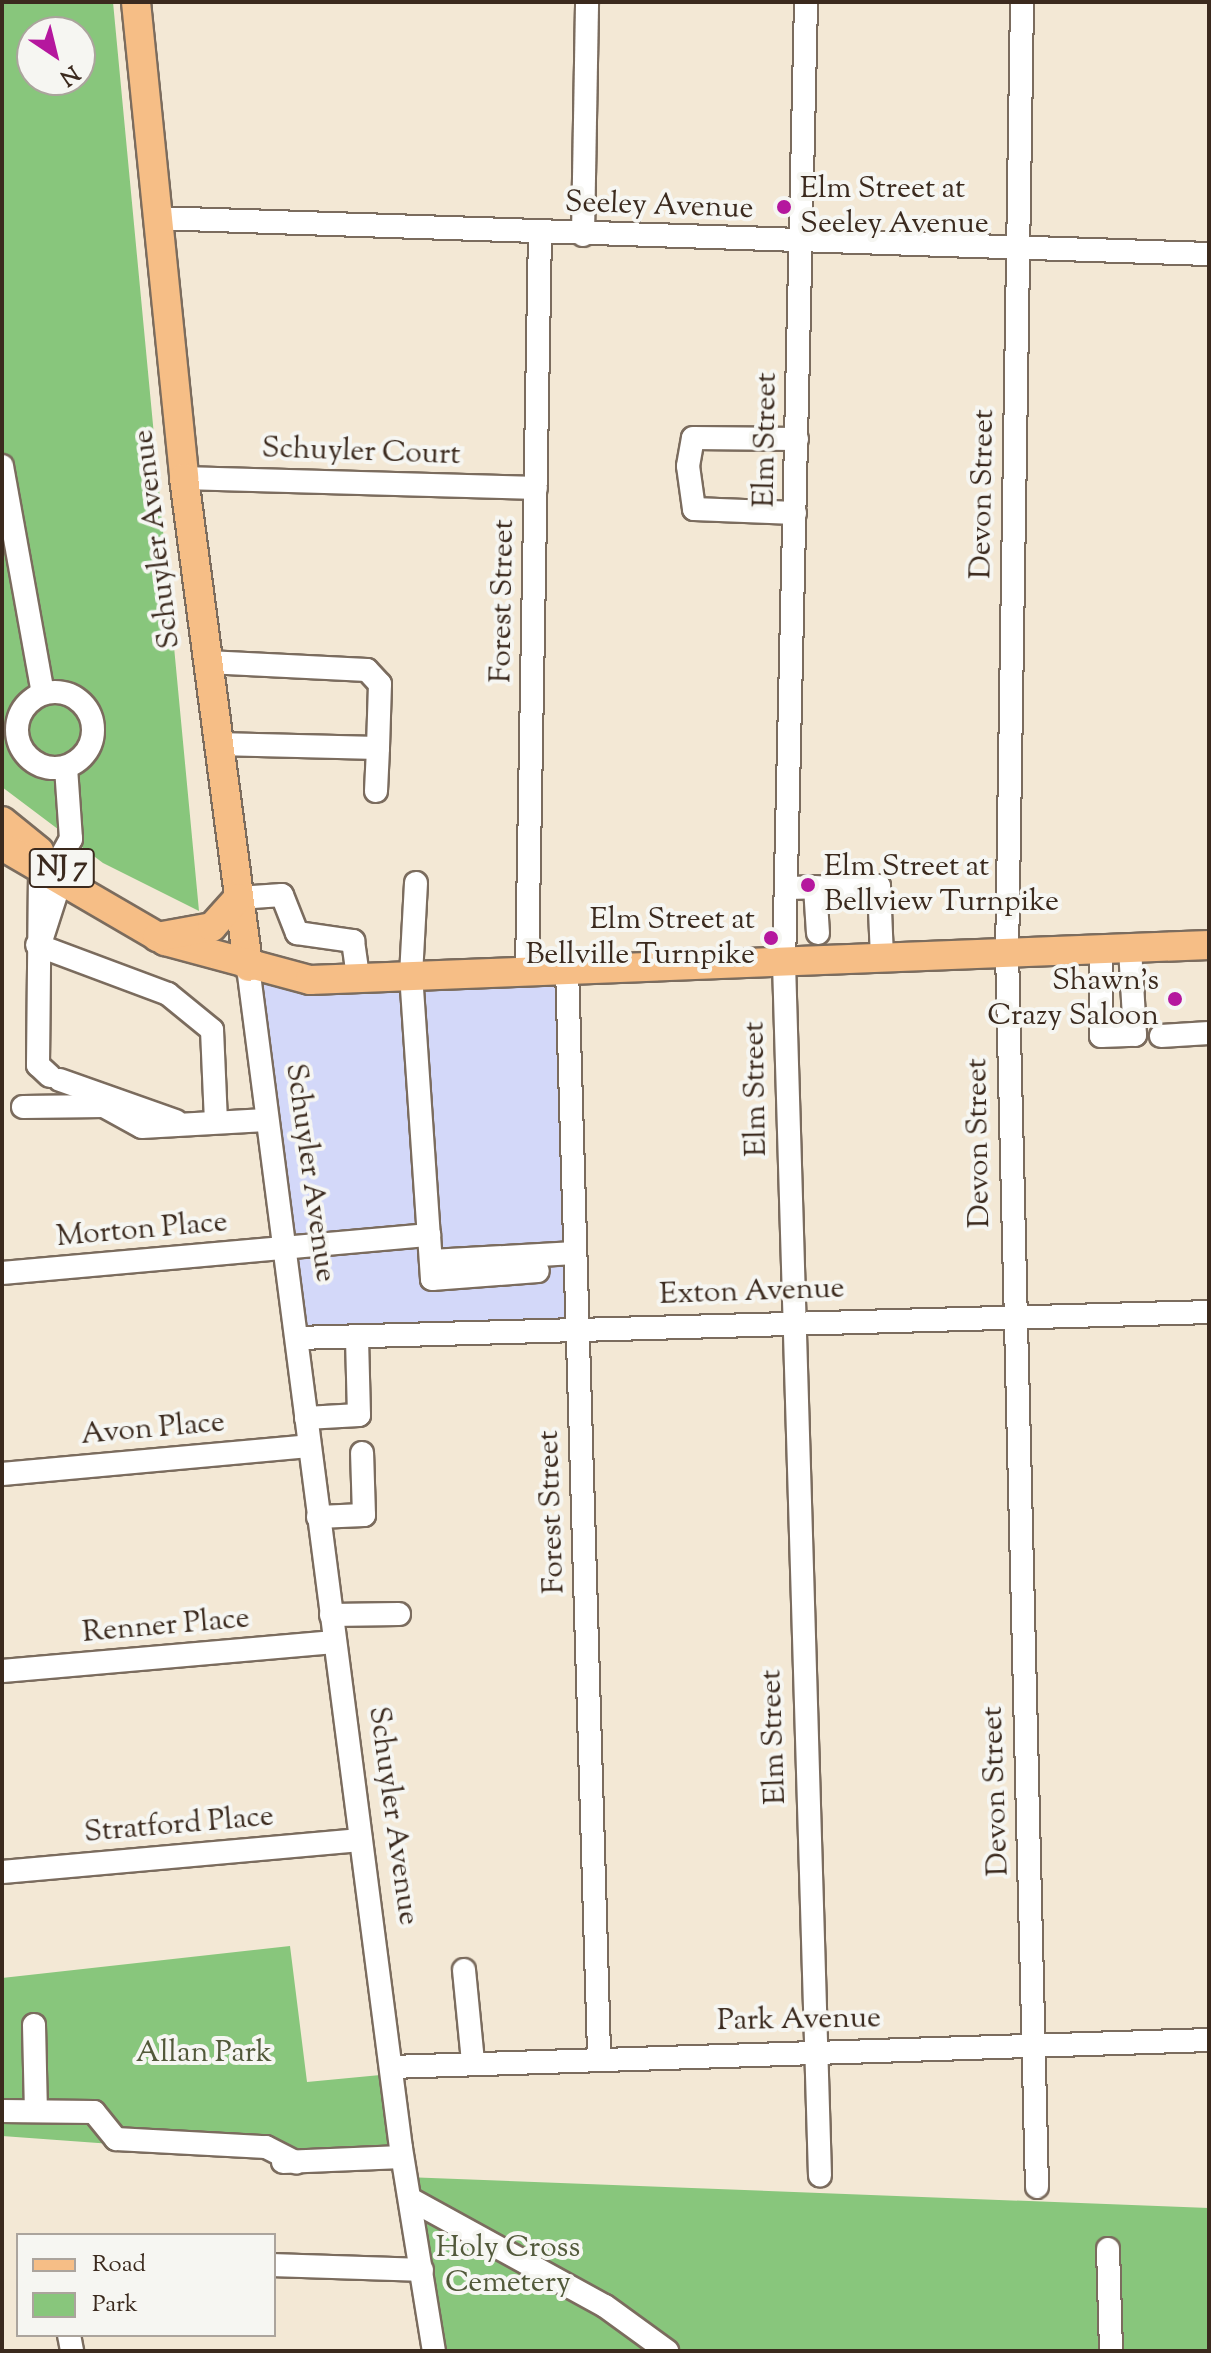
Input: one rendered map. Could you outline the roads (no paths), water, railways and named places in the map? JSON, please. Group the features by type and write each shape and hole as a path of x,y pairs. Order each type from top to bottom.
{"main road":[{"name":"Schuyler Avenue","path":"136,2 184,478 248,967"},
{"name":"NJ 7","path":"2,821 52,874"},
{"name":"NJ 7","path":"2,846 157,937 248,967 310,980 527,969 784,963 1209,945"},
{"path":"157,937 212,927 238,898"}],"street":[{"path":"583,235 587,2"},
{"name":"Elm Street","path":"806,2 784,963 792,1321 820,2175"},
{"name":"Devon Street","path":"1022,2 1007,952 1037,2187"},
{"name":"Seeley Avenue","path":"156,218 583,235 1209,254"},
{"name":"Forest Street","path":"527,969 540,233"},
{"path":"795,513 692,506 693,438 797,439"},
{"path":"2,466 43,693"},
{"name":"Schuyler Court","path":"184,478 536,488"},
{"path":"207,662 367,670 380,684 376,791"},
{"path":"43,693 78,699 92,718 92,743 66,767 40,766 17,736 22,710 43,693"},
{"path":"217,744 378,748"},
{"path":"66,767 71,839 52,874 37,945 38,1065 55,1078 185,1124"},
{"path":"416,883 411,974 432,1279 538,1271"},
{"path":"786,888 879,886 882,958"},
{"path":"815,887 818,933"},
{"path":"238,898 282,895 297,933 353,941 358,978"},
{"path":"37,945 168,994 212,1030 216,1122"},
{"path":"1101,949 1101,1036 1135,1035 1130,948"},
{"name":"Schuyler Avenue","path":"248,967 266,1120 287,1248 309,1446 402,2157 434,2351"},
{"name":"Forest Street","path":"567,968 599,2055"},
{"path":"1161,1036 1209,1033"},
{"path":"23,1107 104,1106 142,1127 266,1120"},
{"name":"Morton Place","path":"2,1273 429,1235"},
{"path":"431,1261 575,1253"},
{"name":"Exton Avenue","path":"297,1338 792,1321 1209,1312"},
{"path":"306,1418 359,1415 357,1336"},
{"name":"Avon Place","path":"2,1474 309,1446"},
{"path":"318,1517 364,1515 362,1453"},
{"path":"331,1615 399,1614"},
{"name":"Renner Place","path":"2,1671 335,1642"},
{"name":"Stratford Place","path":"2,1872 361,1840"},
{"path":"464,1970 473,2062"},
{"path":"34,2025 36,2111"},
{"name":"Park Avenue","path":"391,2067 599,2055 1209,2040"},
{"path":"2,2111 94,2112 121,2140 266,2147 289,2162 402,2157"},
{"path":"410,2199 605,2306 667,2351"},
{"path":"1108,2249 1111,2351"},
{"path":"276,2265 422,2270"}],"place":[{"name":"Elm Street at Seeley Avenue","path":"784,207"},
{"name":"Elm Street at Bellview Turnpike","path":"808,885"},
{"name":"Elm Street at Bellville Turnpike","path":"771,938"},
{"name":"Shawn's Crazy Saloon","path":"1175,999"}],"park label":[{"name":"Allan Park","path":"204,2054"},
{"name":"Holy Cross Cemetery","path":"508,2266"}]}
